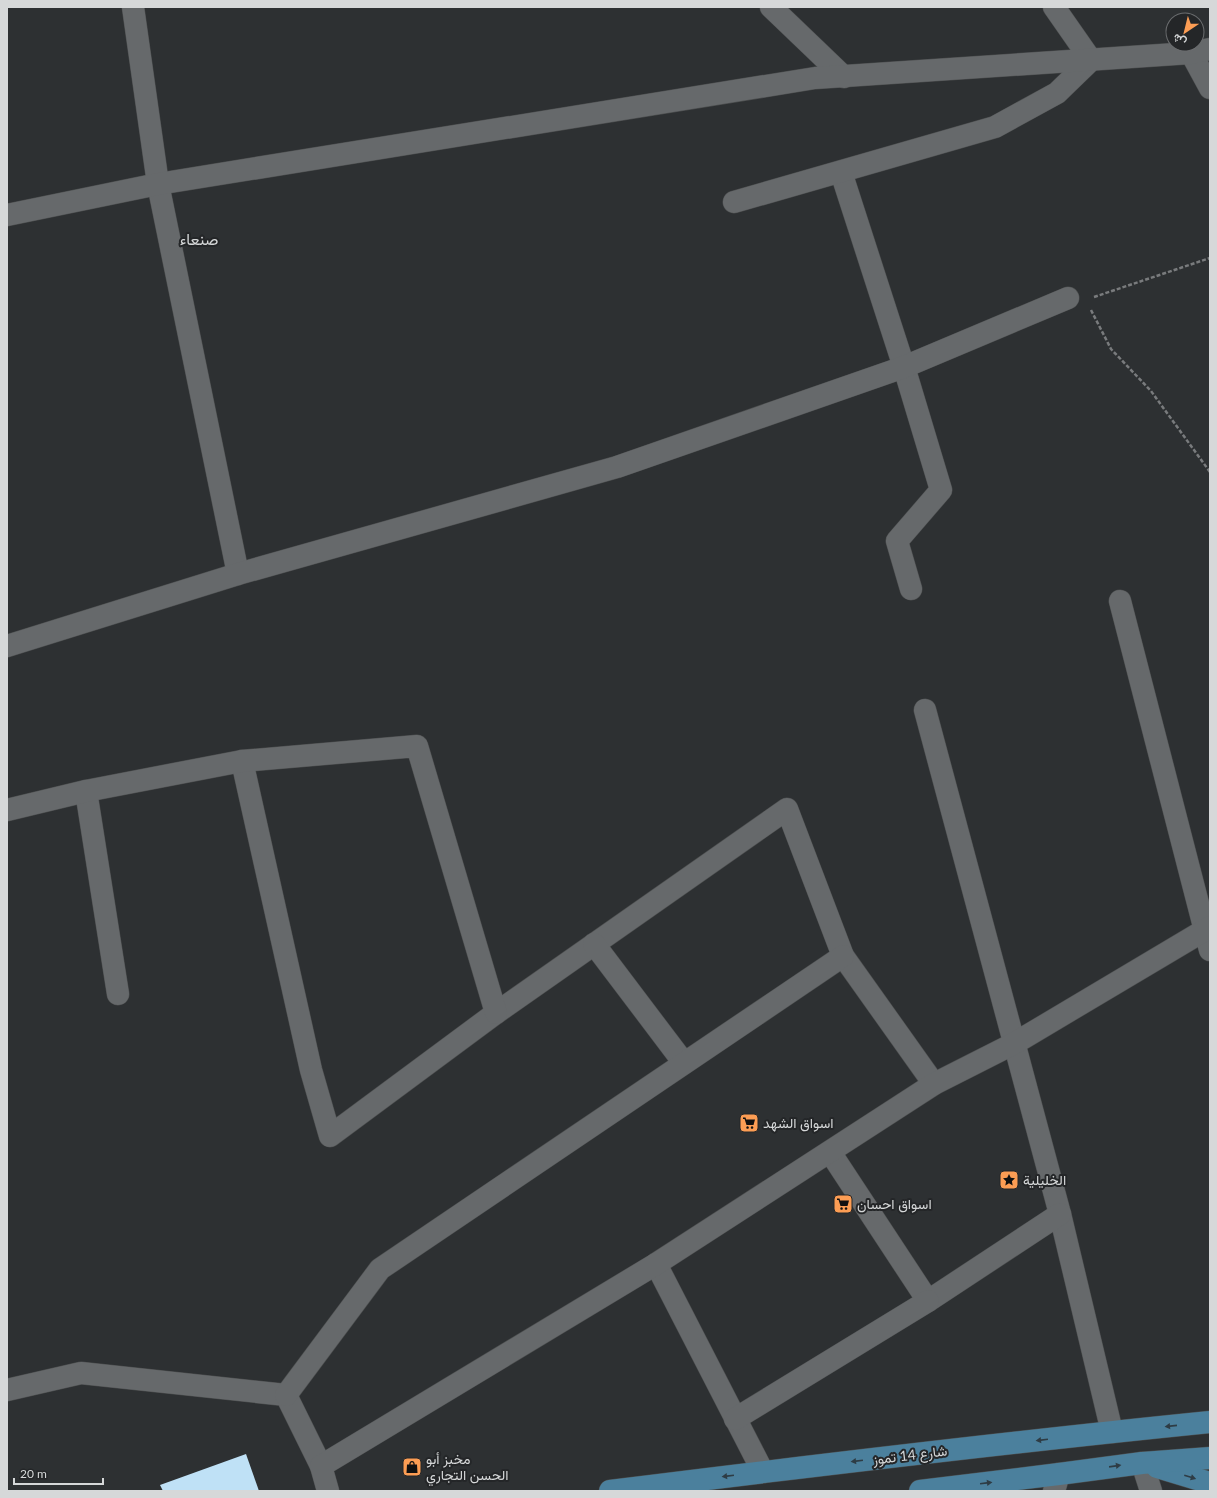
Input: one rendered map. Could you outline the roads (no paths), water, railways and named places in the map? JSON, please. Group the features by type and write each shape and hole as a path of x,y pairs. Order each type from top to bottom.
{"main road":[{"name":"شارع 14 تموز","path":"610,1491 763,1472 1210,1422"},
{"path":"920,1491 1057,1483 1142,1462 1210,1458"},
{"path":"1142,1462 1210,1483"}],"street":[{"path":"133,7 158,184 238,574"},
{"path":"771,7 844,76"},
{"path":"1054,7 1091,60"},
{"path":"7,215 158,184 815,78 1189,52"},
{"path":"1201,52 1210,88"},
{"path":"734,202 995,127 1057,93 1091,60"},
{"path":"841,172 904,367 941,490 897,541 911,589"},
{"path":"7,646 238,574 617,467 904,367 1077,299"},
{"path":"321,1466 656,1264 934,1084 1015,1043 1208,935 1120,602"},
{"path":"925,710 1060,1214 1112,1432"},
{"path":"7,810 86,791 242,761 417,746 496,1013"},
{"path":"242,761 311,1070 330,1136 496,1013 787,809 843,956 934,1084"},
{"path":"86,791 118,994"},
{"path":"594,944 684,1063"},
{"path":"286,1395 380,1269 843,956"},
{"path":"830,1152 928,1301"},
{"path":"735,1419 928,1301 1060,1214"},
{"path":"656,1264 763,1472"},
{"path":"7,1390 81,1373 286,1395"},
{"path":"286,1395 321,1466 328,1491"},
{"path":"1142,1462 1151,1491"}],"place":[{"name":"اسواق الشهد","path":"749,1123"},
{"name":"الخليلية","path":"1009,1180"},
{"name":"اسواق احسان","path":"843,1204"},
{"name":"مخبز أبو الحسن التجاري","path":"412,1467"}],"district":[{"name":"صنعاء","path":"199,239"}]}
